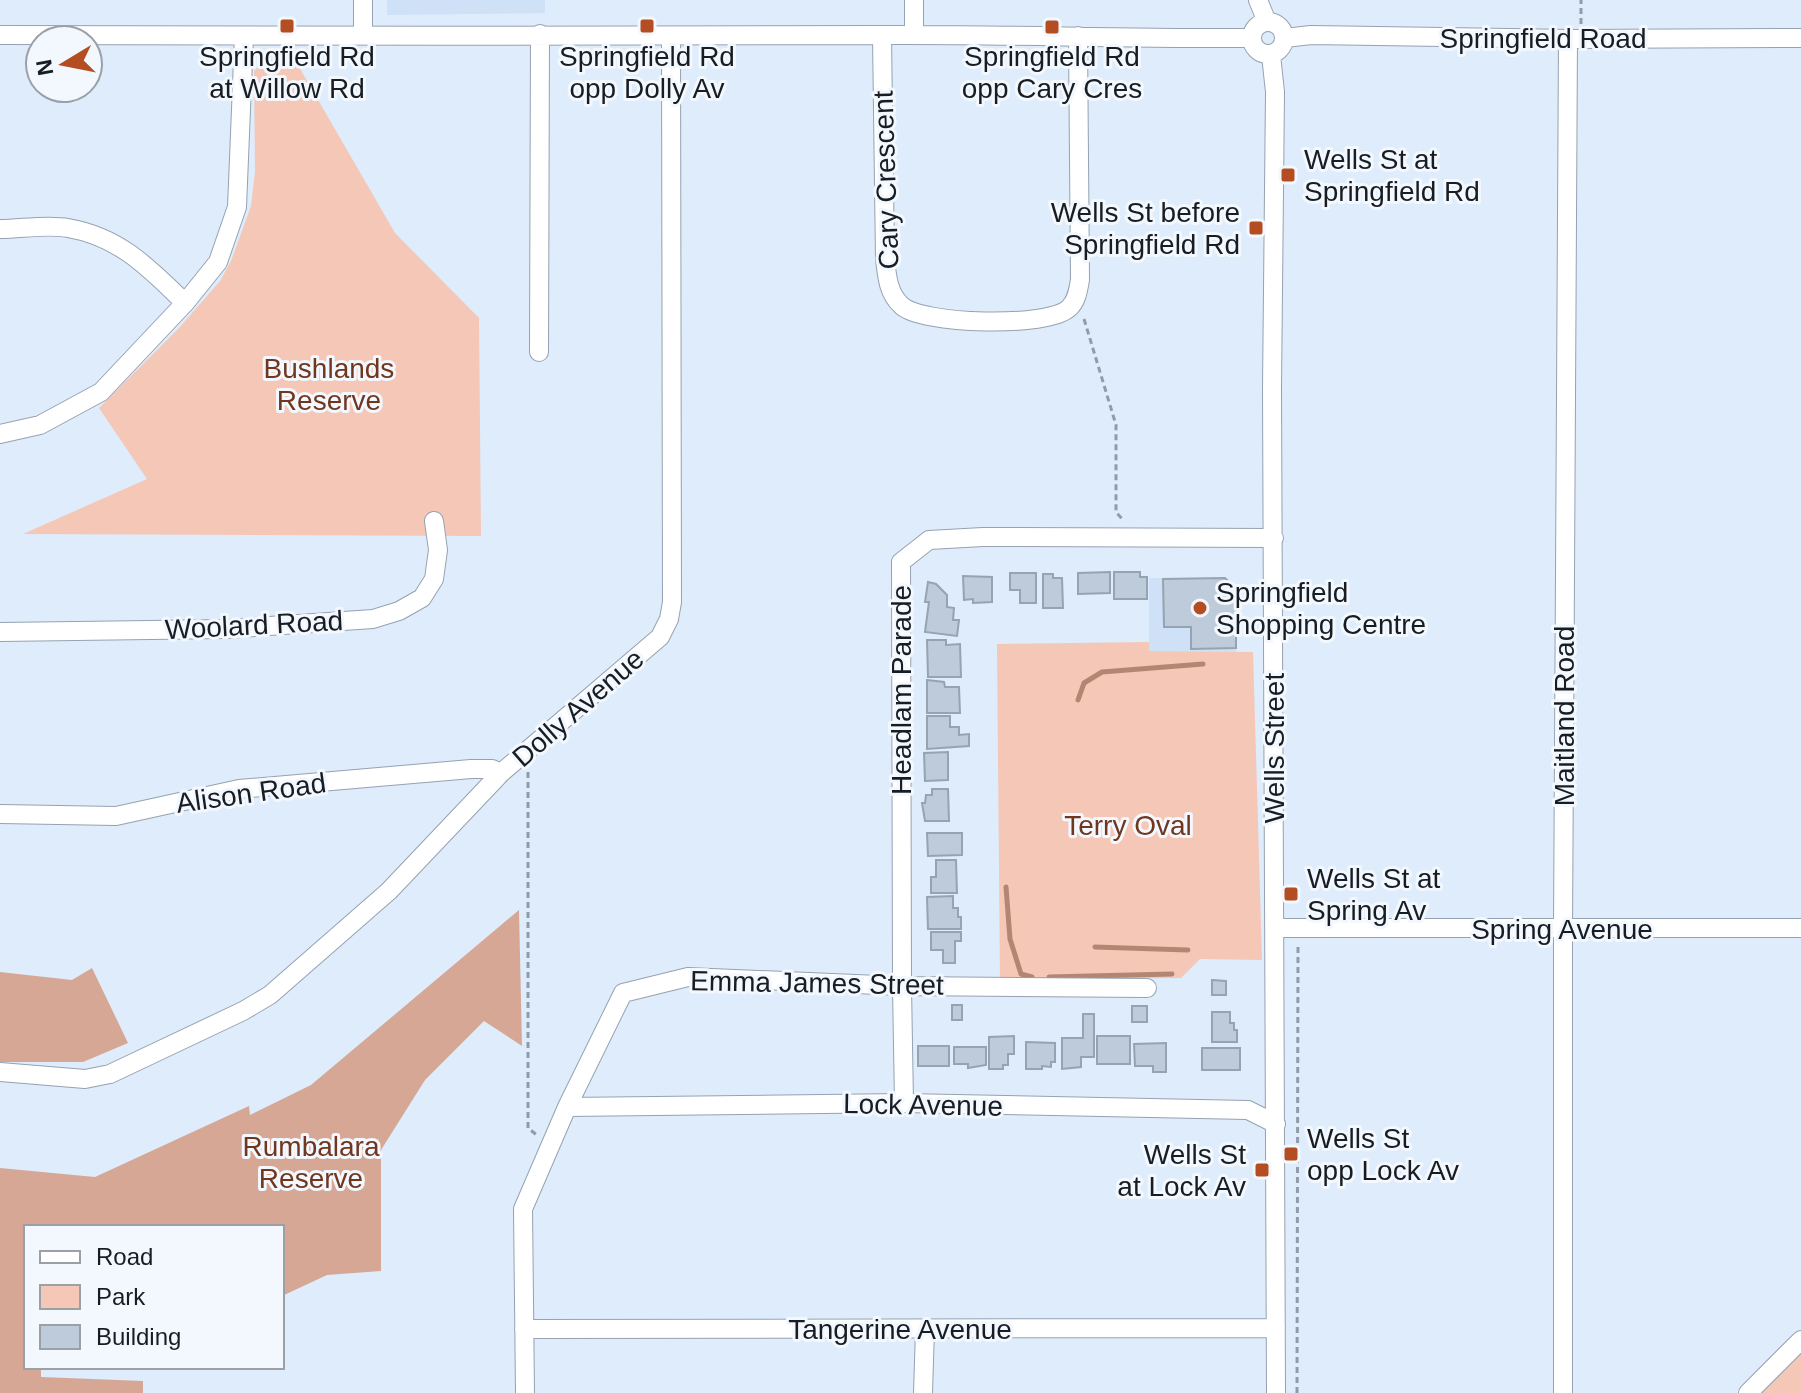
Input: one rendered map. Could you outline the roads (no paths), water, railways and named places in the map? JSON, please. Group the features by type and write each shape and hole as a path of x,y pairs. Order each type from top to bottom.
{"street":[{"path":"363,0 363,34"},
{"path":"914,0 914,35"},
{"path":"1258,0 1267,22"},
{"path":"1267,22 1281,28 1285,38 1280,50 1271,55 1259,52 1252,38 1258,25 1267,22"},
{"path":"539,352 540,34"},
{"path":"0,35 1252,38"},
{"name":"Cary Crescent","path":"882,35 885,259 889,288 901,306 919,315 944,319 1016,321 1060,315 1071,308 1077,296 1080,280 1078,36"},
{"name":"Springfield Road","path":"1285,38 1311,35 1801,38"},
{"path":"0,434 40,425 101,392 185,303 218,262 237,207 244,36"},
{"name":"Dolly Avenue","path":"0,1072 85,1079 110,1074 270,995 389,891 501,773 660,637 669,619 672,602 671,37"},
{"name":"Maitland Road","path":"1563,1393 1563,929 1574,39"},
{"name":"Wells Street","path":"1271,55 1275,92 1276,1393"},
{"path":"0,229 66,227 104,238 136,256 185,303"},
{"name":"Woolard Road","path":"0,632 226,629 373,619 399,611 422,598 434,579 438,550 434,521"},
{"name":"Headlam Parade","path":"904,1103 901,562 929,540 983,537 1274,538"},
{"name":"Alison Road","path":"0,814 116,816 239,789 471,769 492,769 501,773"},
{"name":"Spring Avenue","path":"1275,928 1801,928"},
{"name":"Emma James Street","path":"525,1393 523,1209 567,1107 623,993 688,977 902,986 1147,988"},
{"name":"Lock Avenue","path":"567,1107 904,1103 1248,1110 1276,1124"},
{"name":"Tangerine Avenue","path":"524,1329 1276,1328"},
{"path":"923,1393 925,1329"},
{"path":"1748,1393 1797,1343"}],"waterway":[{"path":"1078,700 1084,683 1102,672 1203,664"},
{"path":"1006,887 1010,939 1021,974 1032,977"},
{"path":"1095,947 1188,950"},
{"path":"1049,977 1172,974"}],"place":[{"name":"Springfield Rd at Willow Rd","path":"287,26"},
{"name":"Springfield Rd opp Dolly Av","path":"647,26"},
{"name":"Springfield Rd opp Cary Cres","path":"1052,27"},
{"name":"Wells St at Springfield Rd","path":"1288,175"},
{"name":"Wells St before Springfield Rd","path":"1256,228"},
{"name":"Springfield Shopping Centre","path":"1200,608"},
{"name":"Wells St at Spring Av","path":"1291,894"},
{"name":"Wells St opp Lock Av","path":"1291,1154"},
{"name":"Wells St at Lock Av","path":"1262,1170"}],"park label":[{"name":"Bushlands Reserve","path":"329,384"},
{"name":"Terry Oval","path":"1128,825"},
{"name":"Rumbalara Reserve","path":"311,1162"}]}
